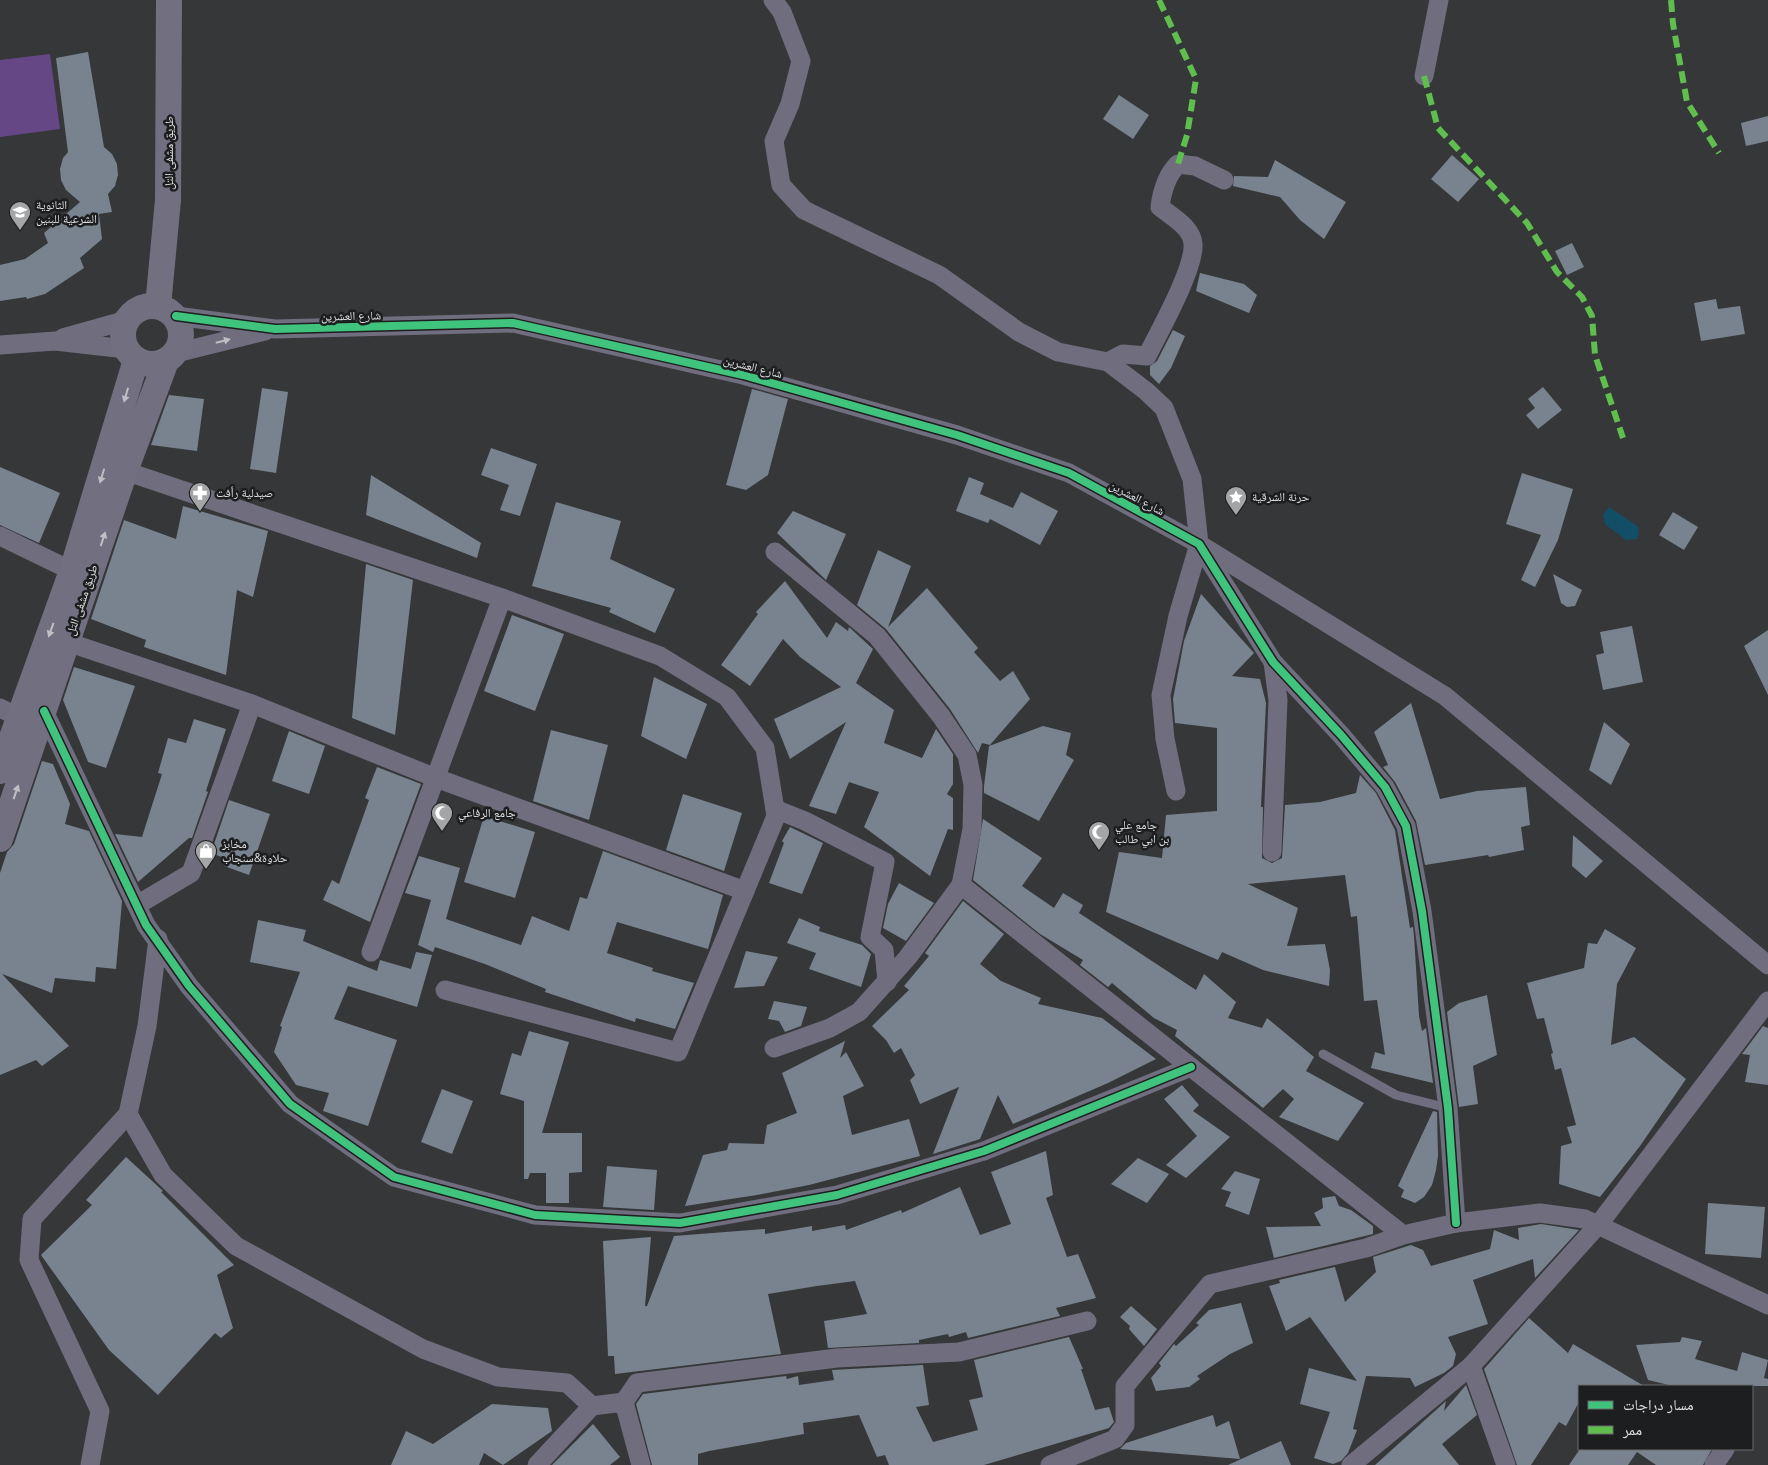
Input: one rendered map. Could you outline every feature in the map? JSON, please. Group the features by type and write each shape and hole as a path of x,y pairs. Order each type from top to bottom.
{"street":[{"name":"طريق مشفى التل","path":"167,311 169,0"},
{"path":"773,0 782,12 801,61 790,104 774,141 781,185 804,210 940,275 1019,332 1058,352 1108,362 1164,408 1192,479 1199,544 1178,616 1161,695 1166,739 1176,791"},
{"path":"1424,76 1439,0"},
{"path":"1108,362 1123,354 1147,356 1189,266 1193,243 1184,225 1160,207 1162,190 1171,171 1178,164 1195,166 1224,180"},
{"path":"0,345 55,341 127,320 144,306 275,329"},
{"path":"167,311 181,328 181,341 171,357"},
{"path":"127,320 123,334 131,354"},
{"name":"شارع العشرين","path":"275,329 513,323 743,375 957,435 1069,473 1199,544 1445,696 1768,965"},
{"path":"55,341 131,354 151,365 171,357 275,329"},
{"name":"طريق مشفى التل","path":"0,771 9,712 72,571 131,354"},
{"name":"طريق مشفى التل","path":"0,838 125,471 171,357"},
{"path":"125,471 502,598 660,656 727,697 765,748 776,816 678,1052 446,990"},
{"path":"0,536 72,571"},
{"path":"1199,544 1273,662 1341,735 1385,787 1406,826 1422,910 1448,1108 1456,1223"},
{"path":"774,1048 830,1028 859,1012 887,982 961,885 972,820 973,785 967,755 941,716 877,636 775,552"},
{"path":"371,952 502,598"},
{"path":"68,642 252,704 436,778 745,891"},
{"path":"1272,852 1278,700 1273,662"},
{"path":"137,906 191,873 252,704"},
{"path":"44,711 146,925 158,939 189,986 290,1104 394,1177 535,1215 680,1223 837,1195 984,1151 1191,1067"},
{"path":"775,809 804,821 885,862 870,937 884,950 887,982"},
{"path":"961,885 1403,1235"},
{"path":"90,1465 100,1411 29,1260 32,1219 128,1114 147,1026 158,939"},
{"path":"1352,1465 1471,1366 1600,1224 1768,1002"},
{"path":"128,1114 163,1175 236,1246 423,1350 498,1377 568,1383 592,1406"},
{"path":"1050,1465 1115,1438 1120,1433 1124,1425 1125,1386 1210,1284 1366,1248 1403,1235 1456,1223 1540,1213 1584,1219 1600,1224 1768,1305"},
{"path":"537,1465 592,1406 624,1402 637,1383 837,1358 959,1352 1087,1321"},
{"path":"1471,1366 1506,1465"},
{"path":"624,1402 641,1465"},
{"path":"1714,1465 1724,1450"}],"lane":[{"path":"1322,1054 1396,1095 1448,1108"}],"shaded area":[{"path":"50,54 60,129 0,137 0,60"}],"water":[{"path":"1609,507 1639,527 1638,539 1626,540 1606,525 1603,515"}],"building":[{"path":"88,52 104,147 112,154 117,164 118,175 115,186 108,194 112,212 99,214 102,239 80,258 84,268 45,294 27,299 26,297 0,301 0,265 25,259 48,243 44,233 80,202 66,190 61,180 60,169 63,158 68,152 56,58"},
{"path":"1119,95 1149,115 1133,139 1103,119"},
{"path":"1768,116 1768,141 1746,146 1741,123"},
{"path":"1452,155 1479,179 1458,202 1431,179"},
{"path":"1275,160 1346,202 1324,239 1300,220 1280,197 1233,186 1234,176 1268,177"},
{"path":"1572,243 1584,267 1567,275 1555,251"},
{"path":"1200,273 1244,284 1257,295 1249,313 1196,291"},
{"path":"1716,299 1718,309 1740,306 1745,334 1701,341 1694,303"},
{"path":"1173,330 1185,336 1171,368 1159,384 1150,375 1150,366 1157,361"},
{"path":"1543,387 1562,410 1538,429 1526,415 1535,408 1528,399"},
{"path":"262,388 288,392 276,473 250,469"},
{"path":"752,389 788,399 768,475 746,490 726,485"},
{"path":"169,395 204,399 197,451 151,445"},
{"path":"491,448 537,464 520,516 500,510 509,485 481,475"},
{"path":"0,467 60,493 39,543 0,525"},
{"path":"1522,473 1573,489 1558,540 1535,587 1521,580 1541,535 1506,524"},
{"path":"371,475 481,543 477,558 366,515"},
{"path":"969,477 984,483 980,494 1013,508 1021,492 1058,511 1040,545 990,519 988,523 956,511"},
{"path":"556,502 621,521 610,559 675,589 655,633 609,612 611,608 532,586"},
{"path":"183,506 268,531 253,597 237,590 226,675 144,647 146,640 91,619 124,520 176,539"},
{"path":"793,511 846,534 826,580 777,533"},
{"path":"1673,512 1698,527 1684,550 1659,535"},
{"path":"878,550 911,566 888,627 927,588 978,648 974,652 1000,681 1013,671 1030,699 990,745 982,743 978,753 950,709 886,629 857,605"},
{"path":"366,564 413,580 395,735 352,718"},
{"path":"1553,574 1582,590 1575,606 1567,607 1561,603"},
{"path":"785,581 827,638 836,622 848,631 849,627 873,649 856,683 894,710 884,743 922,758 936,729 953,754 953,784 947,794 953,798 953,830 948,829 930,876 864,827 879,792 849,782 836,814 809,806 846,722 790,759 774,719 841,687 800,657 783,639 750,686 721,665 758,614 756,612"},
{"path":"1201,594 1254,653 1232,676 1260,679 1266,703 1261,807 1263,807 1262,858 1272,863 1282,858 1285,805 1320,802 1356,793 1360,775 1376,793 1395,830 1410,928 1413,927 1419,1016 1422,1031 1426,1028 1433,1083 1371,1068 1375,1052 1385,1055 1377,1000 1364,1001 1357,916 1351,917 1345,875 1248,884 1298,908 1287,946 1325,944 1330,970 1329,986 1263,970 1222,952 1218,960 1106,912 1119,852 1162,858 1166,815 1217,811 1217,728 1175,723 1173,699 1184,641"},
{"path":"512,615 564,634 535,711 484,691"},
{"path":"1632,626 1643,682 1603,690 1596,655 1604,653 1600,632"},
{"path":"1768,630 1768,695 1744,646"},
{"path":"74,667 135,686 106,768 88,762 63,700"},
{"path":"654,677 707,704 686,759 641,736"},
{"path":"1411,703 1440,799 1477,791 1526,787 1530,825 1521,827 1524,850 1489,857 1488,855 1425,865 1416,821 1395,782 1383,767 1388,765 1374,732"},
{"path":"194,719 226,729 206,791 208,792 192,838 189,838 138,882 115,834 142,837 162,774 158,773 168,738 186,743"},
{"path":"1604,722 1630,744 1611,785 1589,770"},
{"path":"1043,726 1071,733 1066,755 1074,760 1039,821 984,793 984,786 989,746"},
{"path":"551,730 608,745 589,820 533,801"},
{"path":"289,731 325,746 309,794 272,781"},
{"path":"42,761 53,764 70,804 65,824 89,831 122,901 116,969 96,967 95,982 55,978 52,993 2,974 69,1046 42,1066 36,1060 0,1075 0,873 7,852 14,844"},
{"path":"377,767 421,784 370,922 323,900 332,880 339,884 369,800 365,798"},
{"path":"683,794 742,813 724,871 666,850"},
{"path":"229,800 270,814 249,875 224,866 227,859 211,853"},
{"path":"484,816 535,832 515,898 464,882"},
{"path":"983,819 1042,858 1022,886 1054,908 1063,893 1083,905 1079,913 1196,990 1204,974 1236,1002 1228,1018 1262,1028 1267,1018 1314,1057 1306,1071 1364,1103 1338,1141 1279,1117 1294,1099 1283,1089 1263,1108 1175,1036 1177,1030 1154,1018 1112,983 1108,987 1080,965 1083,960 1040,934 973,880"},
{"path":"790,827 823,843 802,894 769,883 784,843 782,841"},
{"path":"1573,835 1603,861 1586,878 1572,866"},
{"path":"603,851 723,895 708,949 617,922 607,953 653,968 652,971 694,983 675,1029 636,1018 635,1022 545,992 546,989 485,964 435,947 433,952 418,945 431,900 405,893 419,856 460,868 446,919 521,945 532,916 569,931 580,897 587,899"},
{"path":"899,883 934,903 906,941 883,928 888,904"},
{"path":"963,901 1004,934 980,964 1001,981 1041,998 1038,1004 1102,1018 1156,1059 1108,1083 1013,1124 998,1095 980,1139 933,1154 959,1087 920,1104 910,1080 915,1075 901,1048 894,1053 886,1040 872,1026 909,990 904,986 929,956 925,953"},
{"path":"799,918 820,927 819,931 862,945 871,954 861,987 809,969 816,953 787,943"},
{"path":"258,920 306,930 303,941 377,971 380,960 411,969 416,952 432,955 417,1007 348,986 334,1019 397,1040 368,1126 323,1111 329,1093 296,1085 274,1052 282,1027 280,1026 300,972 250,962"},
{"path":"1605,929 1636,948 1617,984 1611,1045 1634,1037 1686,1079 1640,1146 1600,1197 1559,1184 1561,1146 1572,1143 1567,1127 1576,1125 1561,1068 1555,1070 1551,1054 1553,1053 1544,1018 1537,1019 1527,983 1584,968 1588,943 1597,944"},
{"path":"746,951 778,957 764,986 734,988"},
{"path":"1487,995 1497,1055 1473,1066 1478,1104 1459,1107 1447,1012 1459,1003"},
{"path":"774,1001 807,1007 801,1026 785,1032 779,1021 768,1019"},
{"path":"1763,1026 1768,1028 1768,1085 1745,1082 1750,1055 1742,1054"},
{"path":"529,1031 569,1042 542,1133 582,1133 582,1172 569,1173 569,1203 546,1203 546,1173 530,1173 528,1179 524,1179 524,1101 500,1094 512,1053 521,1056"},
{"path":"845,1041 840,1058 846,1052 864,1086 843,1096 852,1135 909,1119 920,1156 809,1185 685,1206 703,1155 727,1150 729,1143 764,1144 767,1125 797,1113 782,1073"},
{"path":"1182,1085 1199,1105 1193,1111 1230,1137 1186,1178 1166,1165 1197,1136 1164,1099"},
{"path":"442,1089 473,1101 452,1154 421,1142"},
{"path":"1433,1111 1437,1112 1438,1156 1436,1170 1432,1185 1424,1197 1415,1203 1401,1197 1404,1190 1398,1186"},
{"path":"1046,1151 1053,1195 1046,1198 1067,1257 1078,1254 1096,1298 1056,1308 1060,1316 968,1338 966,1332 949,1337 948,1334 919,1340 919,1343 828,1348 824,1321 867,1314 855,1281 817,1286 768,1294 781,1354 615,1374 614,1356 608,1356 603,1241 651,1237 645,1306 647,1306 674,1236 765,1229 765,1234 812,1226 812,1231 845,1225 846,1230 901,1210 902,1213 960,1187 980,1235 1011,1224 991,1172"},
{"path":"126,1157 163,1191 161,1192 234,1265 217,1275 233,1328 221,1338 215,1333 158,1395 109,1350 41,1255 92,1205 86,1200"},
{"path":"1138,1158 1169,1174 1147,1203 1111,1184"},
{"path":"607,1166 657,1170 654,1210 603,1207"},
{"path":"1235,1171 1260,1179 1249,1215 1225,1206 1231,1192 1221,1189"},
{"path":"1335,1196 1339,1206 1351,1210 1373,1226 1373,1234 1274,1258 1266,1227 1321,1226 1314,1213 1323,1208 1322,1198"},
{"path":"1708,1203 1765,1207 1761,1258 1705,1254"},
{"path":"1541,1224 1579,1230 1535,1278 1533,1259 1473,1280 1488,1324 1448,1337 1456,1354 1453,1366 1444,1373 1415,1387 1410,1378 1366,1376 1353,1429 1357,1430 1348,1453 1341,1461 1333,1464 1314,1458 1330,1412 1300,1404 1309,1368 1357,1381 1310,1317 1286,1331 1269,1286 1280,1283 1279,1280 1335,1267 1345,1302 1376,1272 1373,1257 1411,1245 1423,1250 1431,1266 1490,1249 1494,1230 1519,1240 1518,1228"},
{"path":"1241,1303 1253,1343 1230,1354 1197,1376 1200,1379 1189,1387 1156,1391 1151,1378 1161,1366 1159,1363 1174,1344 1176,1346 1199,1325 1196,1323 1209,1310"},
{"path":"1131,1306 1157,1329 1144,1346 1129,1329 1130,1326 1120,1317"},
{"path":"1529,1318 1568,1353 1573,1344 1642,1385 1578,1385 1578,1404 1566,1426 1559,1422 1531,1465 1517,1465 1484,1369"},
{"path":"1069,1337 1083,1369 1081,1369 1095,1410 1109,1407 1114,1422 1109,1428 984,1465 889,1465 885,1455 877,1457 859,1415 803,1423 804,1434 698,1454 698,1465 652,1465 636,1404 643,1394 786,1376 787,1379 798,1376 799,1385 834,1380 832,1370 923,1365 929,1405 916,1407 933,1442 978,1430 969,1400 983,1397 974,1360"},
{"path":"1682,1337 1702,1341 1695,1359 1737,1371 1742,1352 1768,1360 1764,1378 1768,1379 1768,1386 1669,1385 1648,1380 1636,1345 1680,1342"},
{"path":"1466,1385 1477,1415 1442,1444 1459,1465 1375,1465 1446,1401 1444,1411"},
{"path":"492,1404 548,1408 552,1431 503,1465 484,1453 479,1465 391,1465 406,1431 433,1444"},
{"path":"1213,1415 1216,1427 1229,1421 1240,1459 1120,1449 1126,1443"},
{"path":"593,1424 620,1457 610,1465 552,1465"},
{"path":"1281,1441 1291,1465 1228,1465"},
{"path":"1579,1450 1711,1450 1703,1465 1656,1465 1637,1452 1628,1465 1569,1465"}],"marked path":[{"path":"1159,0 1196,79 1187,135 1178,164"},
{"path":"1671,0 1673,24 1687,102 1719,153"},
{"path":"1424,76 1438,128 1527,223 1557,272 1582,297 1592,316 1595,355 1623,438"}],"cycle path":[{"path":"176,316 275,329 513,323 743,375 957,435 1069,473 1199,544 1273,662 1341,735 1385,787 1406,826 1422,911 1448,1108 1456,1223"},
{"path":"44,711 146,925 189,986 290,1104 394,1177 535,1215 680,1223 837,1195 984,1151 1191,1067"}],"place":[{"name":"الثانوية الشرعية للبنين","path":"20,231"},
{"name":"صيدلية رأفت","path":"200,512"},
{"name":"حرنة الشرقية","path":"1236,516"},
{"name":"جامع الرفاعي","path":"442,832"},
{"name":"جامع علي بن ابي طالب","path":"1099,851"},
{"name":"مخابز حلاوة&سنجاب","path":"206,870"}]}
